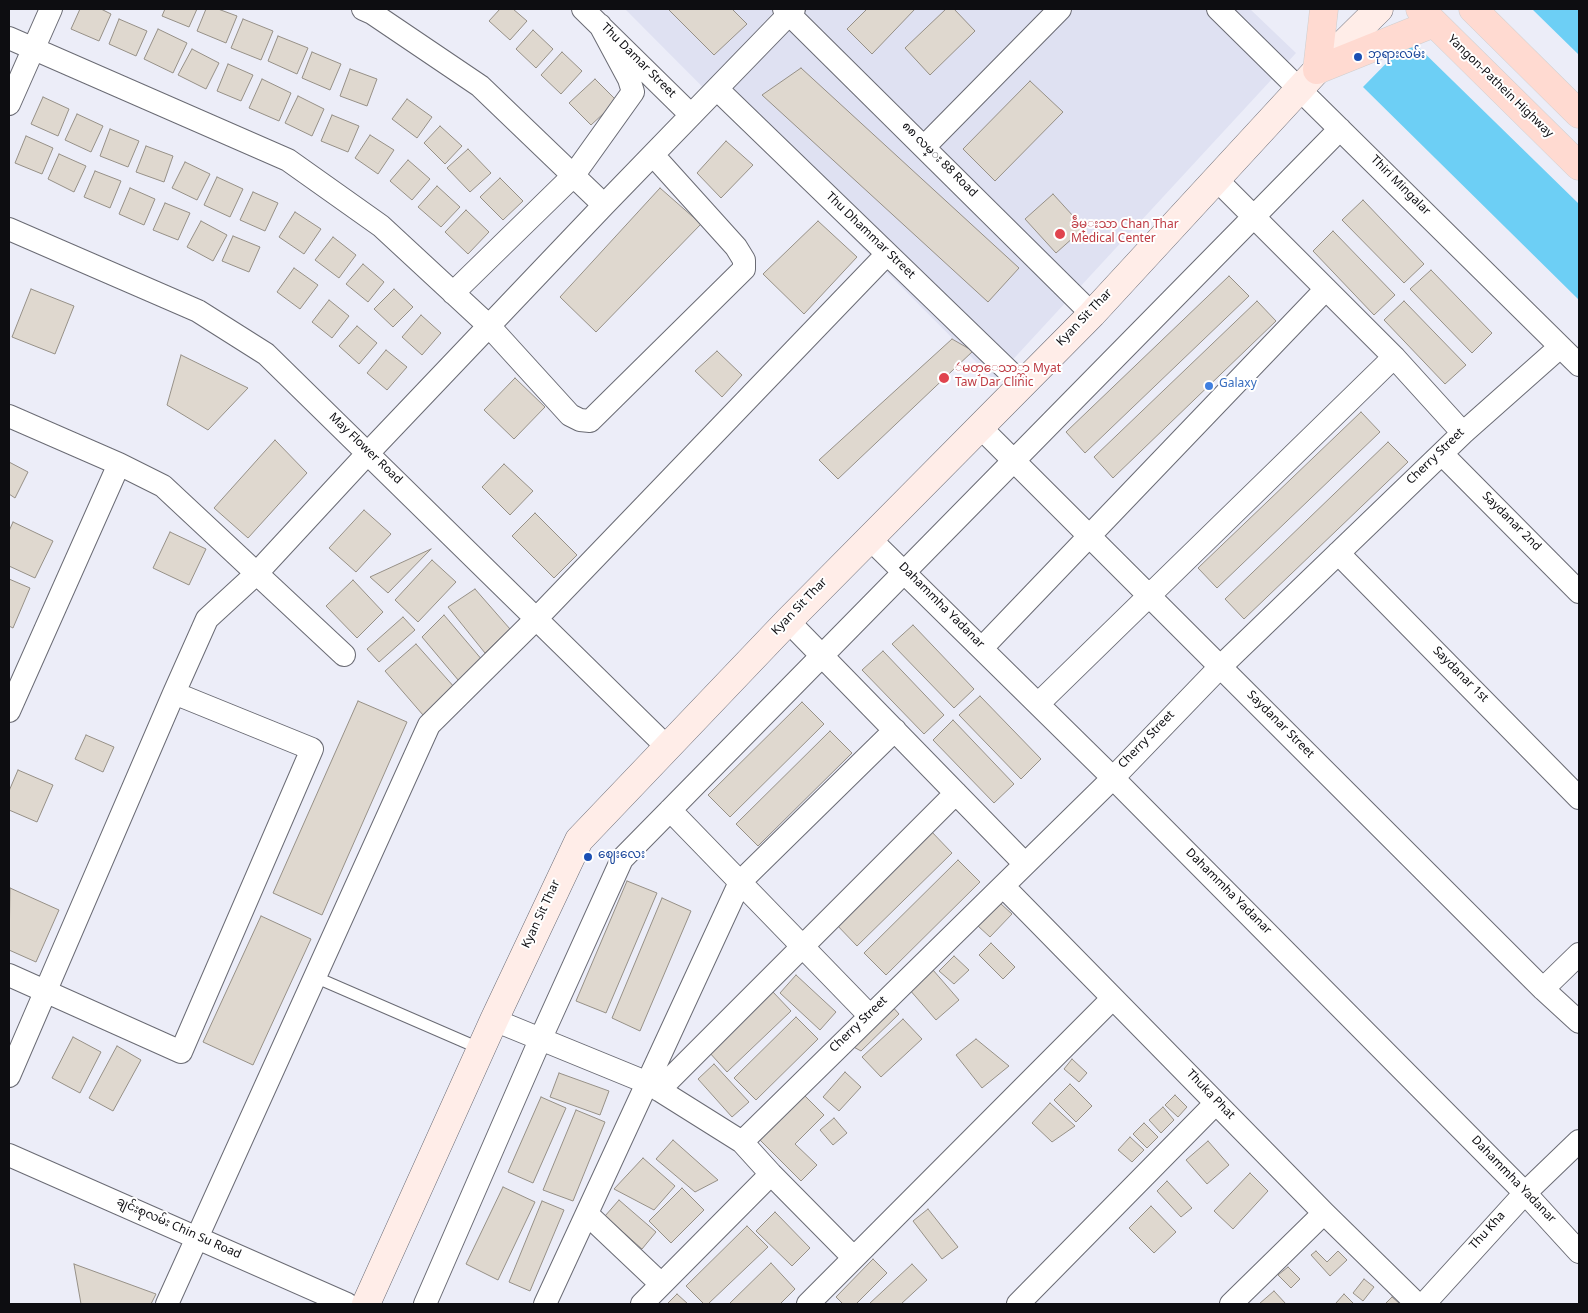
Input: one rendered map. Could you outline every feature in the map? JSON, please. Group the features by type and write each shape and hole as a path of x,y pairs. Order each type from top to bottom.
{"main road":[{"path":"1308,79 1324,9"},
{"name":"Kyan Sit Thar","path":"366,1304 494,1020 579,840 788,621 1092,314 1308,79 1379,9"},
{"path":"1476,11 1579,114"},
{"path":"1308,79 1427,16"},
{"name":"Yangon-Pathein Highway","path":"1427,16 1579,166"}],"street":[{"path":"9,104 51,9"},
{"path":"363,9 372,13 480,86 604,205"},
{"name":"Thu Damar Street","path":"583,9 691,115"},
{"path":"924,147 1060,9"},
{"name":"Thiri Mingalar","path":"1218,9 1308,79 1340,129 1579,366"},
{"path":"9,1076 207,619 256,574 368,453 717,89 789,10"},
{"name":"၈၈ လမ္း 88 Road","path":"789,10 1092,314"},
{"path":"454,292 573,176 633,92 629,79 600,25"},
{"path":"9,38 288,160 381,226 489,326 570,415 580,420 590,421 744,269 744,260 736,247 653,155"},
{"name":"Thu Dhammar Street","path":"717,89 1022,384"},
{"path":"425,1304 622,858 1340,129"},
{"path":"1216,179 1394,357 1463,433"},
{"name":"May Flower Road","path":"9,228 206,315 266,354 667,747"},
{"path":"167,1304 429,725 537,618 887,254"},
{"path":"982,648 1326,289"},
{"name":"Cherry Street","path":"742,1142 1113,778 1220,667 1463,433 1560,347"},
{"path":"1038,704 1394,357"},
{"path":"9,416 119,464 163,486 344,655"},
{"name":"Saydanar Street","path":"980,427 1542,988 1579,1022"},
{"name":"Saydanar 2nd","path":"1442,454 1579,592"},
{"path":"9,710 119,464"},
{"name":"Dahammha Yadanar","path":"870,538 1113,778 1525,1193 1579,1252"},
{"name":"Saydanar 1st","path":"1338,554 1579,798"},
{"path":"788,621 1025,864"},
{"path":"9,975 181,1052 312,749 174,693"},
{"path":"545,1304 587,1214 654,1086 740,882 894,730"},
{"path":"654,1086 802,946 956,793"},
{"path":"670,810 870,1016"},
{"name":"Thuka Phat","path":"1003,886 1324,1213 1417,1304"},
{"path":"1542,988 1579,954"},
{"path":"808,1304 1113,998"},
{"path":"494,1020 654,1086 742,1142 853,1257"},
{"path":"1018,1304 1216,1103"},
{"name":"Thu Kha","path":"1424,1304 1525,1193 1579,1140"},
{"name":"ချင်းစုလမ်း Chin Su Road","path":"9,1155 347,1304"},
{"path":"642,1304 771,1174"},
{"path":"1231,1304 1324,1213"},
{"path":"587,1214 661,1284"}],"lane":[{"path":"315,977 481,1049"}],"shaded area":[{"path":"625,9 1250,9 1296,53 994,380"}],"water":[{"path":"1532,9 1579,9 1579,55"},
{"path":"1410,39 1579,204 1579,300 1363,87"}],"building":[{"path":"80,9 101,9 111,14 99,41 71,29"},
{"path":"165,9 197,9 189,27 162,16"},
{"path":"206,9 218,9 237,16 226,43 197,31"},
{"path":"500,9 513,9 527,21 510,40 489,21"},
{"path":"668,9 732,9 747,24 714,55"},
{"path":"867,9 915,9 872,54 847,29"},
{"path":"946,9 954,9 975,31 930,75 905,48"},
{"path":"119,19 147,31 136,56 109,44"},
{"path":"243,19 273,31 261,60 231,48"},
{"path":"158,29 187,43 173,73 144,59"},
{"path":"533,30 553,49 536,68 516,49"},
{"path":"278,36 308,48 297,74 268,61"},
{"path":"192,49 219,63 206,89 178,75"},
{"path":"312,52 341,64 330,90 302,78"},
{"path":"562,52 582,71 561,94 541,75"},
{"path":"228,64 253,75 241,101 217,91"},
{"path":"801,68 1019,268 988,302 762,95"},
{"path":"350,69 377,79 367,106 340,96"},
{"path":"262,79 291,93 279,121 249,108"},
{"path":"595,79 617,101 591,125 569,103"},
{"path":"1030,81 1063,112 995,181 963,149"},
{"path":"298,96 324,109 312,136 285,123"},
{"path":"43,97 69,109 58,136 31,124"},
{"path":"407,99 432,117 417,138 392,119"},
{"path":"77,114 103,126 91,152 65,140"},
{"path":"332,115 359,126 348,152 321,141"},
{"path":"440,126 462,146 445,164 424,143"},
{"path":"110,129 139,141 128,167 100,156"},
{"path":"370,135 394,150 378,174 355,158"},
{"path":"26,136 53,148 42,174 15,163"},
{"path":"726,141 753,165 721,198 697,173"},
{"path":"146,146 173,156 164,182 136,172"},
{"path":"468,149 491,173 470,192 447,168"},
{"path":"59,154 86,166 74,192 48,179"},
{"path":"408,160 430,179 412,200 390,181"},
{"path":"185,162 210,174 197,200 172,188"},
{"path":"95,171 121,181 110,208 84,197"},
{"path":"217,177 243,189 230,217 204,205"},
{"path":"500,178 523,201 503,220 480,197"},
{"path":"437,186 460,207 441,227 418,207"},
{"path":"130,188 155,199 144,225 119,214"},
{"path":"660,188 701,224 596,332 560,297"},
{"path":"253,192 278,203 265,231 240,220"},
{"path":"1053,194 1084,228 1056,253 1025,219"},
{"path":"1363,200 1424,264 1404,283 1342,220"},
{"path":"165,203 190,213 178,240 153,230"},
{"path":"466,210 489,232 468,254 445,232"},
{"path":"295,212 321,229 304,254 279,237"},
{"path":"201,221 227,235 213,261 187,247"},
{"path":"818,221 857,257 804,314 763,274"},
{"path":"1333,231 1395,295 1374,315 1313,251"},
{"path":"233,236 260,247 249,272 222,261"},
{"path":"333,237 356,255 339,278 315,260"},
{"path":"363,264 384,282 368,302 346,284"},
{"path":"294,268 318,285 300,309 277,292"},
{"path":"1431,270 1492,333 1472,353 1410,289"},
{"path":"1229,276 1249,296 1085,453 1066,432"},
{"path":"31,289 74,306 55,354 12,337"},
{"path":"394,289 413,307 393,327 374,309"},
{"path":"329,300 349,316 332,338 312,322"},
{"path":"1257,301 1276,321 1113,478 1094,457"},
{"path":"1404,301 1466,365 1445,384 1384,320"},
{"path":"421,315 441,333 422,355 402,337"},
{"path":"357,326 377,343 359,364 339,346"},
{"path":"952,339 973,351 838,479 819,460"},
{"path":"386,350 407,367 387,390 367,373"},
{"path":"717,351 742,375 722,397 695,371"},
{"path":"181,355 248,388 208,430 167,405"},
{"path":"515,378 545,407 514,439 484,410"},
{"path":"1361,412 1380,432 1217,588 1198,568"},
{"path":"275,440 307,473 248,538 214,508"},
{"path":"1388,442 1408,462 1244,619 1225,599"},
{"path":"9,462 28,472 15,498 9,494"},
{"path":"504,464 533,491 510,515 482,487"},
{"path":"364,510 391,534 356,572 329,548"},
{"path":"535,513 577,555 554,578 512,536"},
{"path":"13,522 53,541 35,578 9,566 9,531"},
{"path":"170,532 206,549 189,585 153,568"},
{"path":"431,549 388,593 370,577"},
{"path":"432,560 456,582 418,622 395,600"},
{"path":"9,579 30,588 13,628 9,626"},
{"path":"353,580 383,612 357,638 326,606"},
{"path":"475,589 510,629 485,653 448,607"},
{"path":"444,615 483,661 459,681 422,637"},
{"path":"403,617 415,630 379,662 367,649"},
{"path":"913,625 974,689 954,708 892,644"},
{"path":"416,644 455,688 423,715 385,671"},
{"path":"883,651 944,715 924,734 862,670"},
{"path":"980,696 1041,759 1021,779 959,715"},
{"path":"358,701 407,722 322,915 273,893"},
{"path":"802,702 824,724 730,817 708,795"},
{"path":"953,720 1014,784 994,803 933,740"},
{"path":"830,731 852,753 758,846 736,824"},
{"path":"86,735 114,747 103,772 75,759"},
{"path":"18,770 53,785 37,822 9,810 9,791"},
{"path":"930,830 952,853 857,946 835,923"},
{"path":"958,860 980,882 886,975 864,953"},
{"path":"627,881 657,893 606,1013 576,1001"},
{"path":"10,888 59,910 36,962 9,950"},
{"path":"662,898 691,911 640,1031 612,1018"},
{"path":"1000,903 1012,914 990,937 978,926"},
{"path":"261,916 311,939 253,1065 203,1042"},
{"path":"991,943 1015,967 1003,979 979,955"},
{"path":"954,956 969,970 954,984 939,971"},
{"path":"933,970 959,1000 936,1020 909,989"},
{"path":"796,975 836,1012 820,1030 780,993"},
{"path":"773,992 791,1011 727,1072 709,1052"},
{"path":"890,1004 899,1014 861,1051 848,1044"},
{"path":"796,1017 818,1039 756,1100 734,1078"},
{"path":"903,1019 922,1039 881,1077 862,1057"},
{"path":"73,1037 101,1052 80,1093 52,1078"},
{"path":"976,1039 1009,1066 982,1088 956,1055"},
{"path":"117,1046 141,1060 113,1111 89,1098"},
{"path":"1072,1059 1087,1073 1079,1082 1064,1069"},
{"path":"714,1064 749,1102 732,1117 698,1079"},
{"path":"845,1072 861,1087 839,1111 823,1097"},
{"path":"559,1073 609,1091 600,1115 550,1097"},
{"path":"1070,1084 1092,1106 1076,1122 1054,1100"},
{"path":"804,1095 824,1115 795,1144 817,1165 801,1181 760,1140"},
{"path":"1175,1095 1187,1107 1178,1117 1165,1105"},
{"path":"541,1097 566,1108 533,1183 508,1172"},
{"path":"1050,1103 1075,1126 1052,1142 1032,1123"},
{"path":"1163,1107 1174,1120 1161,1133 1149,1120"},
{"path":"576,1110 605,1122 573,1201 543,1190"},
{"path":"834,1118 847,1133 833,1145 820,1130"},
{"path":"1144,1123 1158,1137 1147,1148 1133,1134"},
{"path":"1130,1137 1144,1150 1132,1162 1118,1150"},
{"path":"673,1140 718,1180 695,1192 656,1159"},
{"path":"1208,1141 1229,1165 1207,1184 1186,1160"},
{"path":"643,1158 675,1186 654,1210 614,1189"},
{"path":"1250,1173 1268,1191 1233,1229 1214,1211"},
{"path":"1167,1181 1192,1208 1181,1217 1157,1191"},
{"path":"503,1187 535,1202 498,1280 466,1264"},
{"path":"682,1188 704,1210 671,1243 649,1221"},
{"path":"619,1200 656,1232 642,1249 605,1216"},
{"path":"542,1201 564,1210 530,1291 509,1282"},
{"path":"1151,1206 1176,1232 1154,1253 1129,1228"},
{"path":"928,1209 958,1247 942,1259 913,1221"},
{"path":"775,1212 810,1248 792,1266 756,1231"},
{"path":"747,1226 768,1247 708,1304 704,1304 686,1286"},
{"path":"1316,1251 1327,1262 1338,1251 1347,1260 1330,1276 1311,1255"},
{"path":"873,1259 887,1273 856,1304 843,1304 836,1297"},
{"path":"771,1263 795,1289 780,1304 729,1304"},
{"path":"74,1264 156,1294 151,1304 81,1304"},
{"path":"912,1264 927,1280 901,1304 869,1304"},
{"path":"1288,1267 1300,1279 1291,1288 1278,1275"},
{"path":"1364,1279 1374,1287 1363,1301 1353,1293"},
{"path":"1274,1291 1286,1304 1259,1304"},
{"path":"677,1294 688,1304 667,1304"},
{"path":"1344,1294 1354,1304 1336,1303"},
{"path":"1392,1297 1400,1304 1385,1304"}],"place":[{"name":"ဘုရားလမ်း","path":"1358,57"},
{"name":"ခဵမ္းသာ Chan Thar Medical Center","path":"1060,234"},
{"name":"ဴမတ္ေသာ္တာ Myat Taw Dar Clinic","path":"944,378"},
{"name":"Galaxy","path":"1209,386"},
{"name":"ဈေးလေး","path":"588,857"}]}
